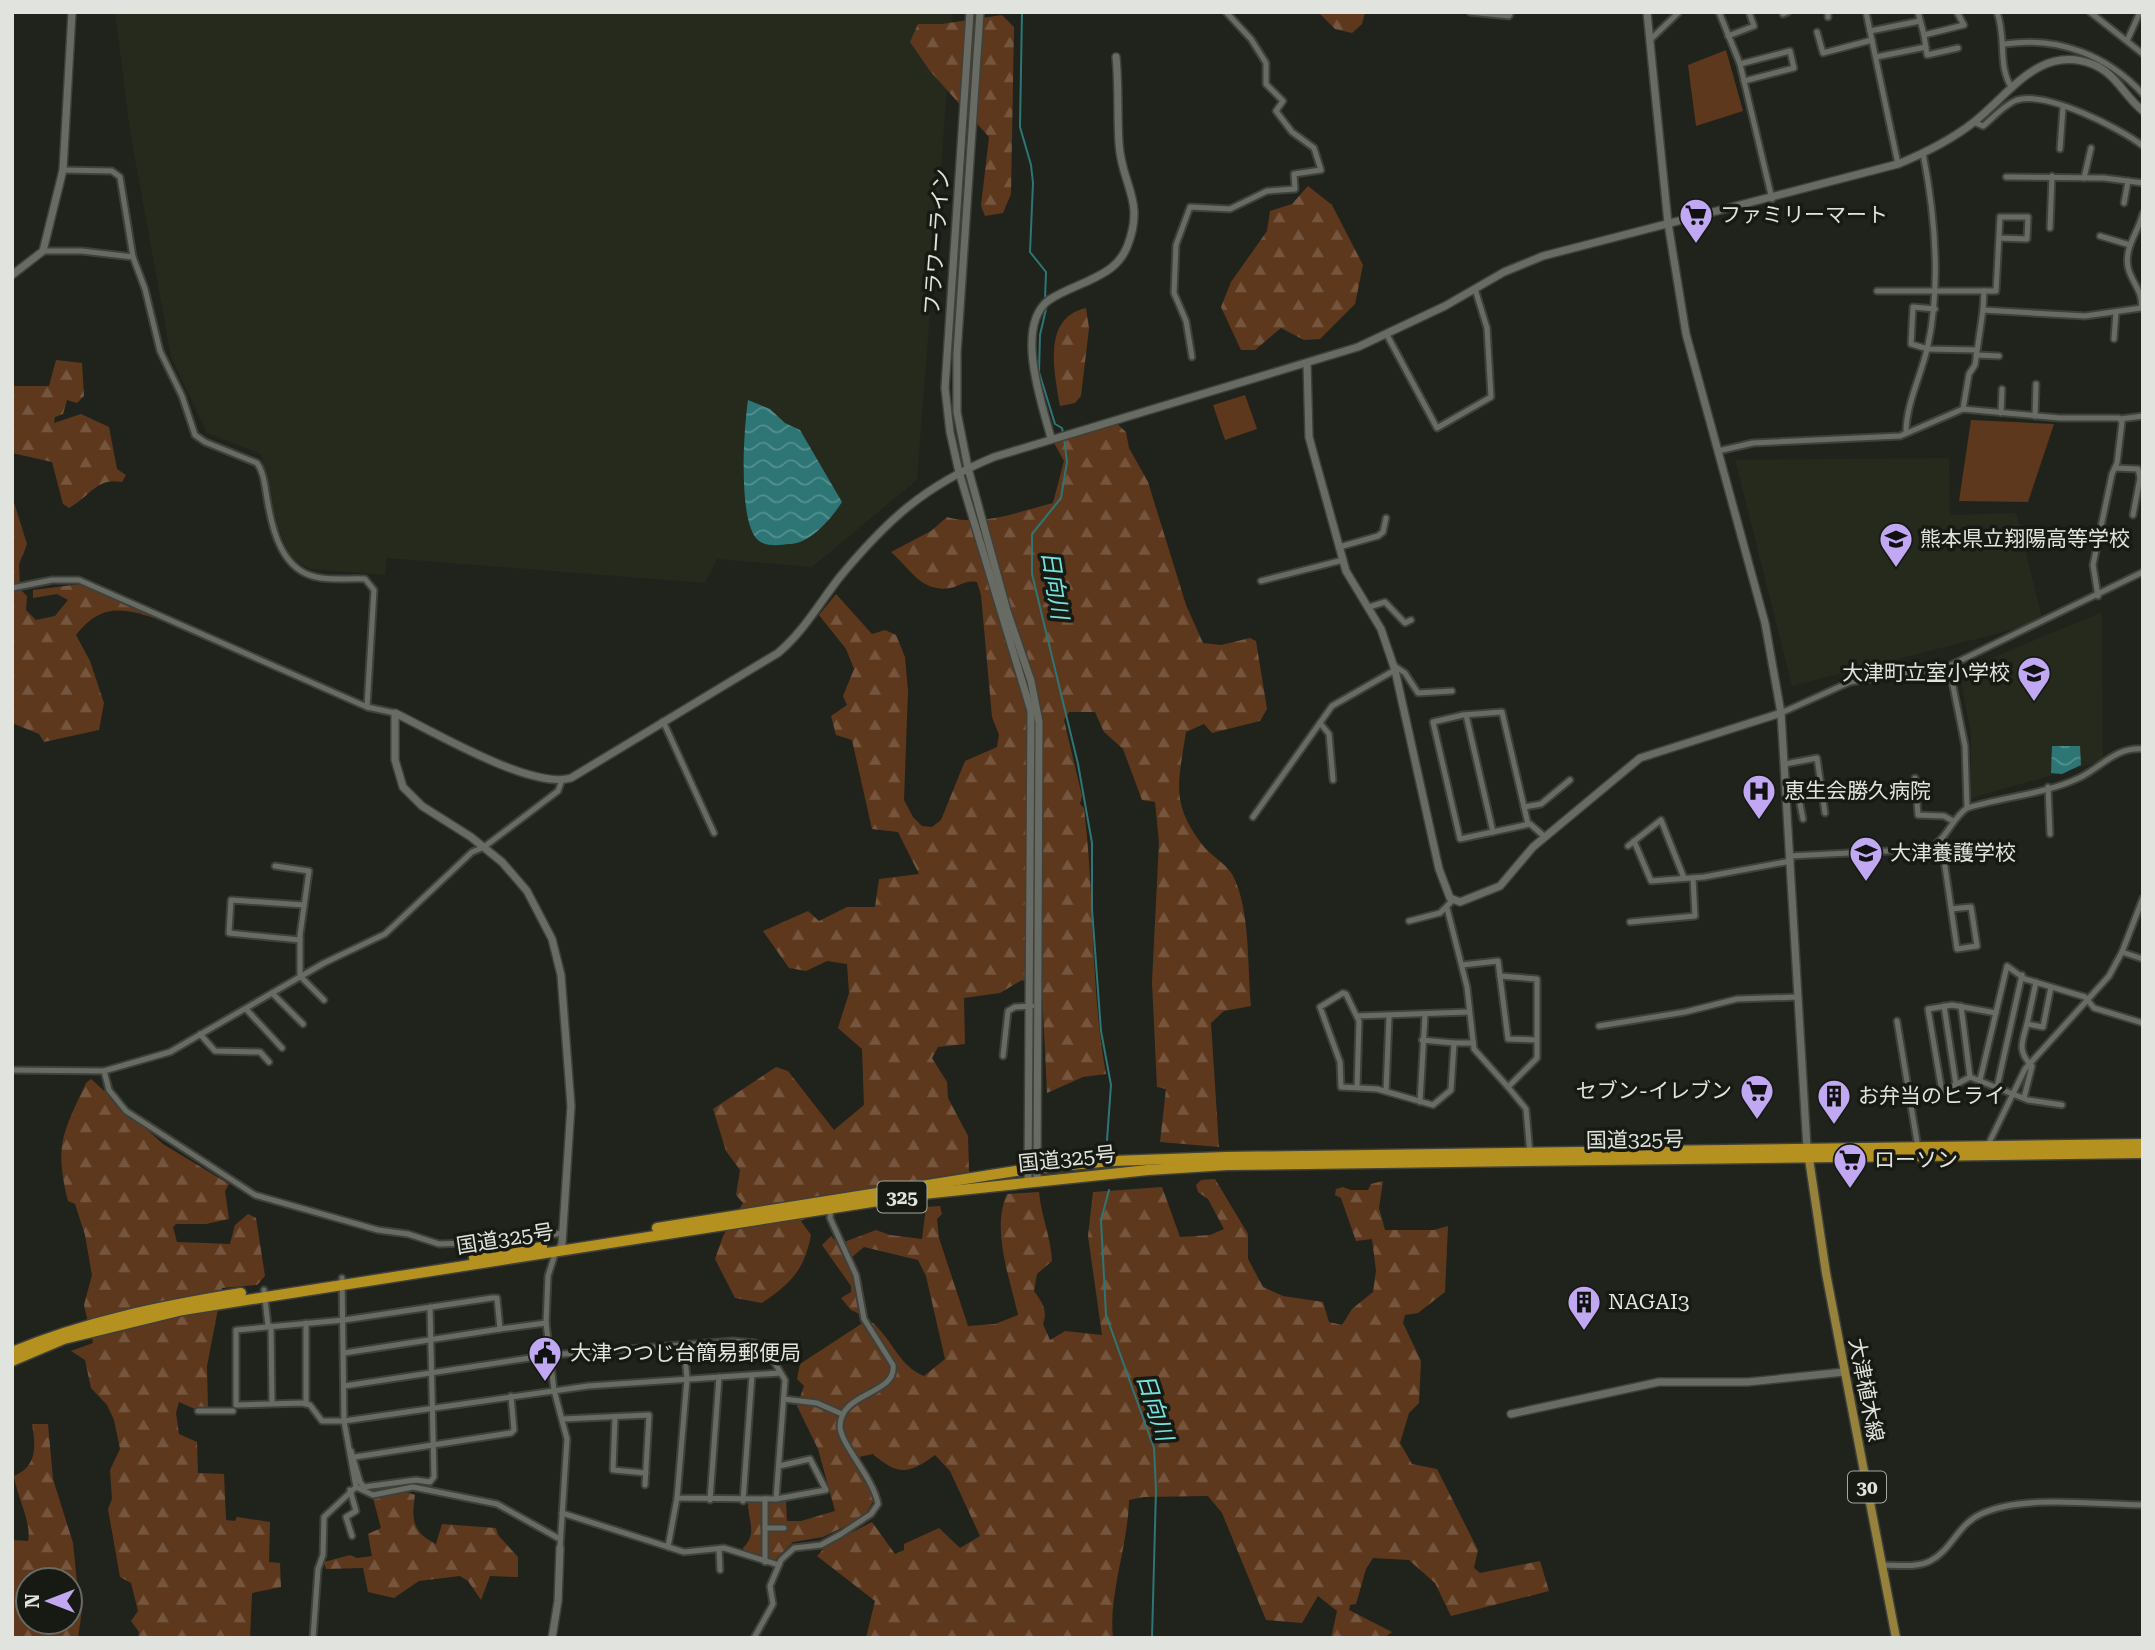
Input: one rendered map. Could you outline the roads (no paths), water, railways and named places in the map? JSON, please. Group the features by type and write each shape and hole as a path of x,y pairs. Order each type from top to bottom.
{"highway":[{"name":"国道325号","path":"1987,1151 2143,1144"},
{"name":"国道325号","path":"12,1352 75,1327 121,1315 831,1208 1033,1182 1213,1166 1530,1157 1918,1151 2143,1153"},
{"name":"国道325号","path":"559,1250 1032,1169 1112,1161 1226,1157 1530,1157"},
{"name":"国道325号","path":"12,1361 64,1339 111,1325 264,1293"}],"main road":[{"name":"大津植木線","path":"1808,1152 1844,1371 1896,1638"}],"street":[{"path":"43,251 63,170 72,12"},
{"name":"フラワーライン","path":"970,12 945,388 950,432 959,472 1031,711 1033,1006"},
{"name":"フラワーライン","path":"980,12 956,390 968,468 1037,708 1040,764 1033,1006"},
{"path":"1192,357 1186,321 1174,293 1176,245 1190,207 1236,208 1267,191 1295,189 1294,174 1321,170 1314,148 1292,132 1276,111 1283,102 1266,84 1266,63 1251,39 1226,12"},
{"path":"1470,12 1509,16 1511,12"},
{"path":"1647,12 1668,223 1686,334 1765,623 1782,713 1808,1152"},
{"path":"1650,40 1673,14 1679,12"},
{"path":"1718,12 1740,64 1772,199"},
{"path":"1728,36 1754,26 1749,12"},
{"path":"1866,12 1898,164"},
{"path":"1918,12 1927,55 1958,48"},
{"path":"1924,35 1964,25 1957,12"},
{"path":"1997,12 2005,44 2003,71 2012,88"},
{"path":"2090,12 2143,54"},
{"path":"2127,41 2140,12"},
{"path":"1870,32 1920,21"},
{"path":"1817,32 1823,53 1872,40"},
{"path":"2005,44 2029,42 2093,56 2122,72 2143,94"},
{"path":"1876,57 1926,47"},
{"path":"1740,64 1790,51 1794,68 1744,81"},
{"path":"1055,437 1035,381 1033,335 1039,311 1049,301 1115,266 1127,246 1134,225 1135,200 1119,145 1116,57"},
{"path":"12,588 52,580 79,580 367,707 395,713 522,774 541,779 562,780 582,773 785,648 845,572 910,502 968,468 1055,437 1307,363 1387,335 1525,262 1898,164 1923,153 1974,122 2026,74 2045,64 2078,61 2106,72 2143,111"},
{"path":"1974,122 1983,126 2017,100 2063,107 2090,115 2143,146"},
{"path":"2060,149 2063,107"},
{"path":"2084,178 2091,148"},
{"path":"1906,433 1906,419 1928,348 1937,290 1923,153"},
{"path":"63,170 113,172 120,177 133,257 145,289 160,351 182,396 195,435 205,442 257,463 263,475 272,529 284,554 294,565 317,578 365,579 374,590 367,707"},
{"path":"2050,228 2052,176"},
{"path":"2006,177 2052,176 2143,184"},
{"path":"2124,203 2128,181"},
{"path":"1983,310 2085,316 2141,308 2139,289 2128,268 2130,245 2143,213"},
{"path":"1877,291 1996,291 2000,217 2028,217 2027,239 1999,238"},
{"path":"2100,236 2130,245"},
{"path":"12,275 43,251 82,251 133,257"},
{"path":"1387,335 1437,428 1491,397 1487,328 1475,289"},
{"path":"1963,409 1976,352 1984,291"},
{"path":"1935,309 1913,307 1910,344 1999,356"},
{"path":"2114,339 2116,312"},
{"path":"1307,363 1309,437 1339,547 1351,582 1381,629 1394,668 1445,891 1453,900 1460,902 1500,886 1545,837 1640,758 1782,713 1850,682 1949,666 2143,572"},
{"path":"2035,416 2036,384"},
{"path":"2001,413 2002,389"},
{"path":"1718,452 1754,443 1906,433 1963,409 2035,416 2120,419 2143,416"},
{"path":"2098,596 2093,565 2115,468 2120,419"},
{"path":"2115,468 2138,469 2140,478 2133,515"},
{"path":"1339,547 1378,536 1383,532 1385,518"},
{"path":"1261,581 1343,560"},
{"path":"1369,607 1385,602 1405,623 1411,620"},
{"path":"1949,666 1965,746 1967,808"},
{"path":"1394,668 1405,673 1418,693 1452,691"},
{"path":"1252,817 1332,706 1394,668"},
{"path":"1528,824 1460,839 1433,722 1466,715 1502,712 1528,824 1545,837"},
{"path":"395,713 395,760 403,787 422,806 484,847 515,876 527,891 552,939 558,958 571,1106 563,1233 548,1276 546,1323 554,1390 564,1419 568,1469 558,1538 558,1601 552,1638"},
{"path":"1466,715 1493,832"},
{"path":"663,721 714,833"},
{"path":"1320,723 1329,734 1334,779"},
{"path":"1634,841 1651,881 1693,877 1790,859 1917,850 1934,846 1967,808 2078,779 2121,752 2143,749"},
{"path":"1785,764 1817,758 1825,813"},
{"path":"1915,778 1918,815 1944,816 1953,821"},
{"path":"12,1070 104,1071 170,1052 300,976 385,934 472,852 484,847 558,791 562,780"},
{"path":"1524,807 1541,804 1570,780"},
{"path":"1786,781 1796,784 1803,819"},
{"path":"2048,787 2050,834"},
{"path":"1628,846 1661,820 1684,878"},
{"path":"1941,839 1956,949 1977,946 1971,907 1951,909"},
{"path":"275,866 309,871 300,940 300,976 324,1000"},
{"path":"1630,922 1695,916 1693,877"},
{"path":"1987,1151 2012,1093 2029,1064 2100,989 2122,952 2143,898"},
{"path":"300,940 229,933 232,900 304,905"},
{"path":"1409,921 1447,908 1453,900"},
{"path":"1447,908 1462,965 1472,1043 1477,1055 1526,1109 1530,1157"},
{"path":"2122,952 2143,959"},
{"path":"1462,965 1496,961 1508,1039 1537,1040"},
{"path":"1980,1080 2007,966 2036,982 2088,1001 2094,1008 2143,1023"},
{"path":"1997,1087 2022,975"},
{"path":"1500,976 1537,977 1536,1061 1508,1087"},
{"path":"2024,1098 2032,1066 2020,1049 2036,982"},
{"path":"2027,1024 2043,1027 2051,987"},
{"path":"272,993 303,1024"},
{"path":"1357,1088 1357,1016 1345,993 1320,1005 1340,1062 1340,1086 1357,1088 1386,1091 1433,1105 1451,1090 1454,1043"},
{"path":"1599,1026 1685,1012 1737,999 1798,998"},
{"path":"1003,1056 1008,1011 1015,1007 1033,1006 1033,1182"},
{"path":"1944,1006 1956,1085"},
{"path":"1996,1013 1961,1006 1928,1009 1942,1091 1970,1077 2024,1098 2062,1105"},
{"path":"1961,1006 1970,1077"},
{"path":"246,1009 282,1048"},
{"path":"1357,1016 1390,1017 1397,1012 1425,1015 1469,1012"},
{"path":"1420,1102 1425,1015"},
{"path":"1386,1091 1390,1017"},
{"path":"1897,1021 1918,1151"},
{"path":"200,1034 215,1051 260,1052 269,1062"},
{"path":"1422,1040 1472,1043"},
{"path":"104,1071 109,1090 126,1111 255,1195 378,1230 408,1234 439,1244 499,1242 563,1233"},
{"path":"754,1638 773,1604 770,1586 779,1565 794,1548 821,1545 876,1508 876,1496 867,1473 841,1436 842,1414 849,1405 887,1383 894,1370 891,1360 864,1319 856,1275 830,1218 831,1208"},
{"path":"342,1280 344,1422 356,1511 346,1517 352,1535"},
{"path":"264,1293 269,1326 272,1402"},
{"path":"231,1419 235,1408 236,1329 344,1320 497,1298 500,1329"},
{"path":"349,1448 355,1457 360,1482 365,1488 416,1480 430,1482 435,1472 435,1443 430,1307"},
{"path":"306,1323 306,1404 322,1421 344,1422 554,1390 780,1373"},
{"path":"344,1353 546,1323"},
{"path":"344,1387 550,1355 733,1341 755,1343 769,1355 785,1380 776,1499"},
{"path":"668,1547 677,1499 687,1379 684,1344"},
{"path":"1511,1414 1659,1382 1748,1382 1844,1371"},
{"path":"743,1501 752,1375"},
{"path":"710,1500 719,1377"},
{"path":"355,1457 512,1433 511,1396"},
{"path":"784,1399 817,1403 842,1414"},
{"path":"198,1411 272,1402 306,1404"},
{"path":"564,1419 649,1415 645,1485"},
{"path":"615,1417 613,1470 646,1472"},
{"path":"677,1499 743,1501 776,1499 826,1490 810,1458 779,1466"},
{"path":"353,1488 373,1495 413,1487 497,1504 558,1538"},
{"path":"313,1638 318,1569 323,1555 324,1517 353,1488"},
{"path":"765,1499 765,1562"},
{"path":"1882,1566 1927,1563 1937,1557 1964,1524 1981,1513 2000,1508 2066,1503 2143,1505"},
{"path":"562,1513 684,1552 719,1549 779,1565"},
{"path":"765,1528 784,1528"},
{"path":"719,1549 720,1570"}],"water":[{"path":"748,400 770,409 785,423 800,430 842,502 820,529 798,543 766,544 759,541 752,531 747,516 744,475"},
{"path":"2052,746 2080,746 2081,765 2062,774 2051,773"}],"waterway":[{"name":"日向川","path":"1022,12 1020,127 1031,165 1033,183 1030,252 1046,272 1045,300"},
{"name":"日向川","path":"1046,309 1040,335 1039,372 1055,424 1062,428 1063,433"},
{"name":"日向川","path":"1064,438 1067,462 1061,498 1032,534 1032,574 1078,764 1092,843 1092,909 1101,1031 1111,1085 1107,1140"},
{"name":"日向川","path":"1109,1190 1101,1220 1106,1315 1154,1448 1156,1490 1152,1638"}],"place":[{"name":"ファミリーマート","path":"1696,245"},
{"name":"熊本県立翔陽高等学校","path":"1896,569"},
{"name":"大津町立室小学校","path":"2034,703"},
{"name":"恵生会勝久病院","path":"1759,821"},
{"name":"大津養護学校","path":"1866,883"},
{"name":"セブン-イレブン","path":"1757,1121"},
{"name":"お弁当のヒライ","path":"1834,1126"},
{"name":"ローソン","path":"1850,1190"},
{"name":"NAGAI3","path":"1584,1332"},
{"name":"大津つつじ台簡易郵便局","path":"545,1383"}]}
